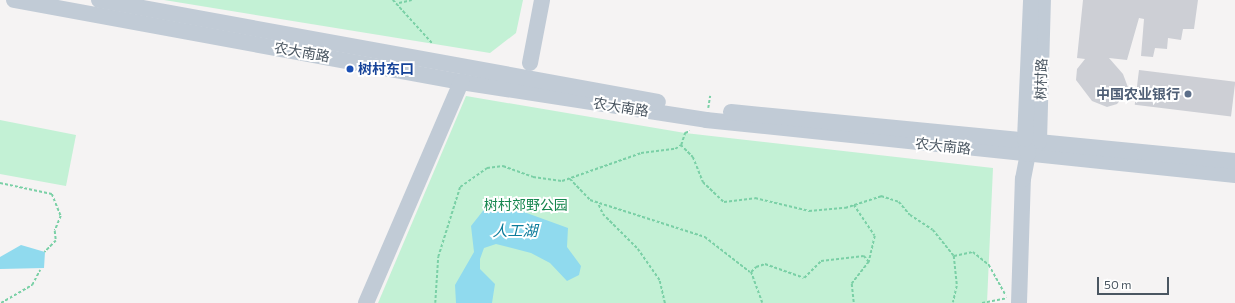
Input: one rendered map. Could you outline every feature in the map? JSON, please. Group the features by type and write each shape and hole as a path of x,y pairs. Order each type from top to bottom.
{"main road":[{"name":"农大南路","path":"14,0 461,82 706,120 1235,161"},
{"name":"农大南路","path":"99,0 700,108 1031,145 1235,174"},
{"path":"530,63 542,0"},
{"name":"树村路","path":"1031,0 1031,145"},
{"name":"树村路","path":"1015,300 1023,179 1031,145 1043,0"},
{"path":"366,303 461,82"}],"path":[{"path":"393,0 398,3 433,44"},
{"path":"398,3 412,0"},
{"path":"681,145 685,132 698,131"},
{"path":"435,303 438,257 460,187 487,168 503,166 550,181 570,179 640,152 681,145"},
{"path":"681,145 693,156 703,182 724,202 755,198 809,211 854,205 881,196 899,202 910,215 933,230 954,256 957,286 953,303"},
{"path":"570,179 579,191 599,204 705,237 751,272 762,303"},
{"path":"0,183 52,194 61,216 55,231 56,241 46,252"},
{"path":"599,204 602,214 638,249 660,281 665,303"},
{"path":"854,205 875,236 869,262 852,284 854,303"},
{"path":"954,256 973,252 989,265 1015,300"},
{"path":"751,272 765,264 804,278 821,261 829,258 864,256 869,262"},
{"path":"1,303 32,285 40,270"},
{"path":"982,303 1015,300"}],"green space":[{"path":"164,0 523,0 516,33 490,53"},
{"name":"树村郊野公园","path":"466,96 685,133 993,168 987,303 378,303"},
{"path":"0,120 76,135 66,186 0,174"}],"water":[{"name":"人工湖","path":"486,207 524,212 568,228 567,247 581,266 579,275 567,281 550,263 531,253 496,244 484,248 480,259 480,269 495,284 492,303 456,303 455,285 474,252 471,226"},
{"path":"21,245 45,252 44,268 0,269 0,257"}],"building":[{"path":"1083,0 1198,0 1194,29 1183,29 1181,40 1168,38 1167,49 1155,48 1153,57 1141,56 1144,19 1139,18 1127,60 1109,58 1123,74 1129,90 1117,104 1107,107 1092,101 1076,80 1077,69 1085,59 1077,58"},
{"path":"1139,70 1235,82 1231,117 1135,105"}],"place":[{"name":"树村东口","path":"350,69"},
{"name":"中国农业银行","path":"1188,94"}]}
